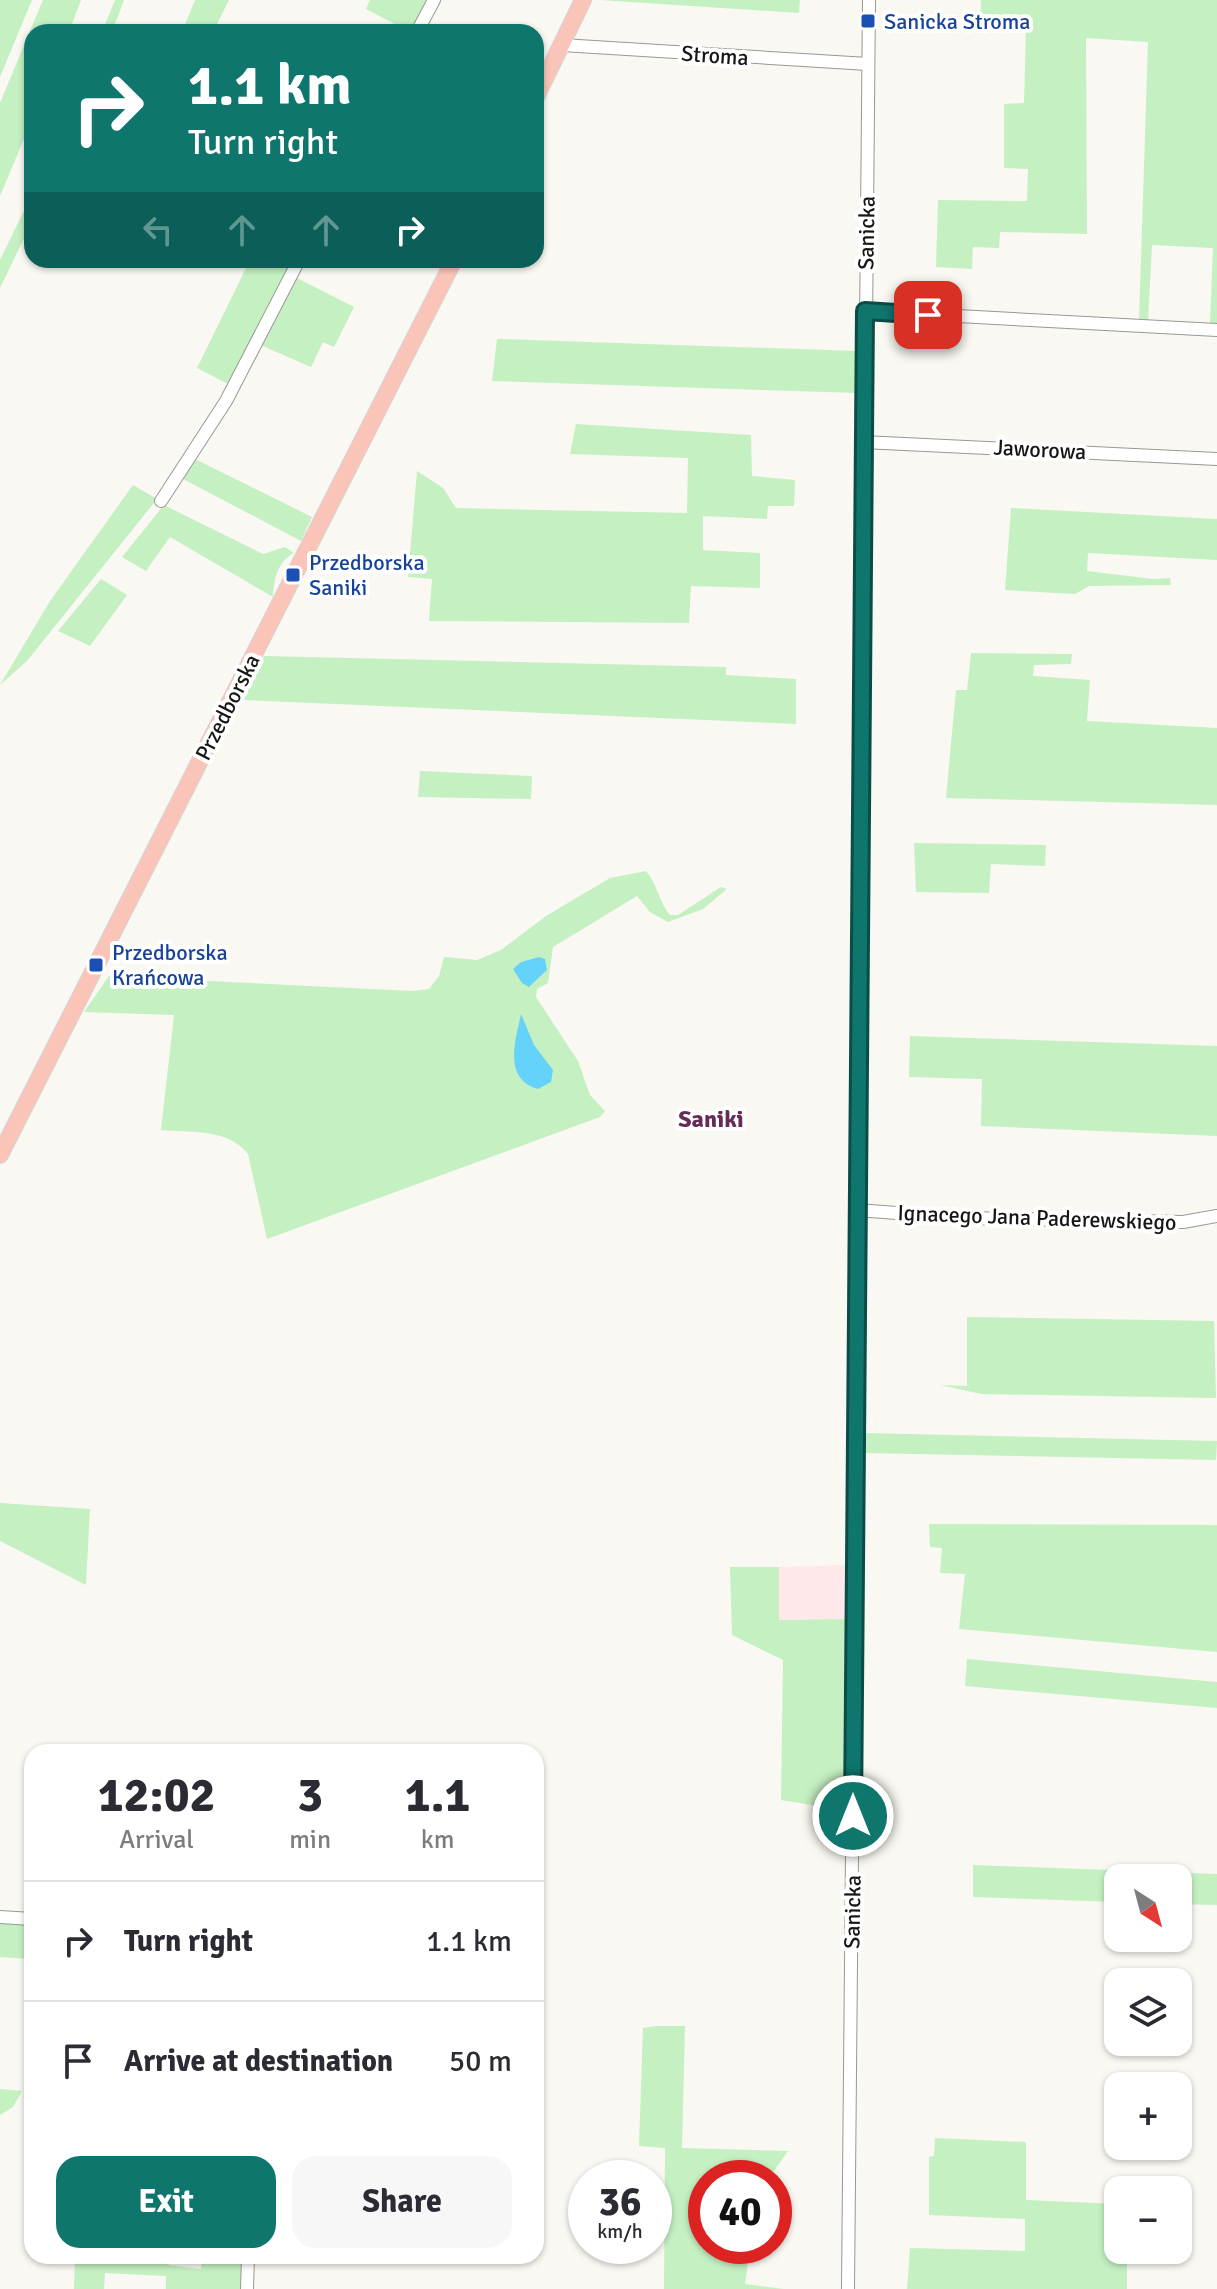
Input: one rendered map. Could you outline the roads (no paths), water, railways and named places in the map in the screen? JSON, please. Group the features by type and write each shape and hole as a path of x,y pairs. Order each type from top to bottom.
{"main road":[{"path":"544,81 583,0"},
{"name":"Przedborska","path":"3,1144 450,268"}],"street":[{"path":"421,24 434,0"},
{"name":"Sanicka","path":"848,2289 869,0"},
{"name":"Stroma","path":"562,45 868,64"},
{"path":"161,501 226,401 295,268"},
{"path":"865,311 1217,330"},
{"name":"Jaworowa","path":"863,442 1217,459"},
{"name":"Ignacego Jana Paderewskiego","path":"857,1210 963,1218 1183,1222 1217,1216"},
{"path":"0,1917 24,1918"},
{"path":"247,2289 248,2264"}],"water":[{"path":"539,957 545,959 547,970 529,987 522,983 513,969 521,962"},
{"path":"521,1014 534,1045 553,1070 551,1082 538,1089 519,1077 515,1067"}],"place":[{"name":"Sanicka Stroma","path":"868,21"},
{"name":"Przedborska Saniki","path":"293,575"},
{"name":"Przedborska Krańcowa","path":"96,965"}],"district":[{"name":"Saniki","path":"711,1119"}]}
